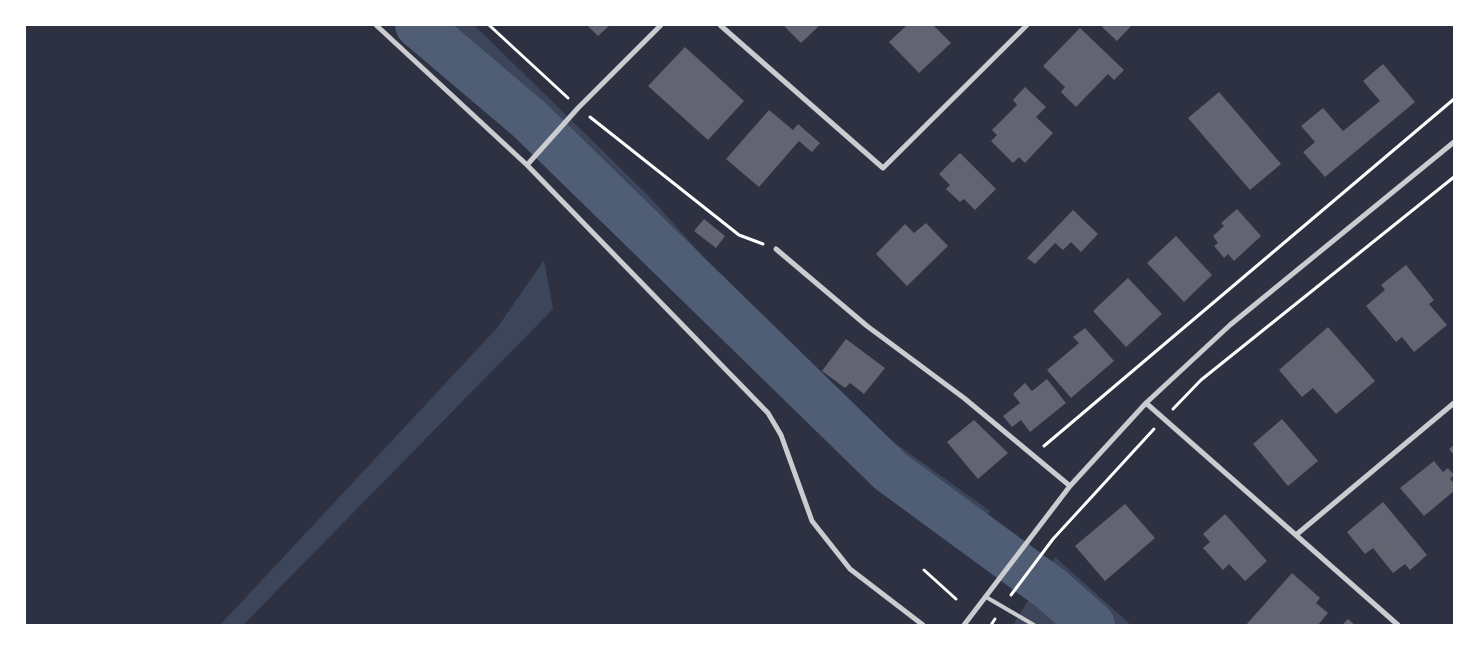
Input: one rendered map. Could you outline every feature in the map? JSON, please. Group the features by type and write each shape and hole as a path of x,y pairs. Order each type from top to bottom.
{"street":[{"path":"376,25 527,165 768,413 781,435 812,521 850,569 923,625"},
{"path":"527,165 578,108 660,25"},
{"path":"720,25 883,168 1028,25"},
{"path":"964,625 1070,486 1146,403 1230,325 1454,142"},
{"path":"776,249 867,326 964,398 1070,486"},
{"path":"1146,403 1398,625"},
{"path":"1296,535 1454,403"}],"lane":[{"path":"986,597 1034,625"}],"path":[{"path":"489,25 578,108 739,235 776,249"},
{"path":"1044,446 1454,99"},
{"path":"1007,601 1054,539 1201,380 1454,176"},
{"path":"924,570 956,599"}],"shaded area":[{"path":"397,25 474,25 649,196 824,392 990,511 963,553 902,507 586,195"},
{"path":"544,260 553,309 243,625 220,625 497,328"},
{"path":"1055,557 1131,625 1013,625"}],"building":[{"path":"587,25 610,25 598,36"},
{"path":"783,25 820,25 801,43"},
{"path":"907,25 933,25 951,43 919,73 889,42"},
{"path":"1104,25 1132,25 1117,41 1102,27"},
{"path":"1080,28 1124,70 1114,80 1108,74 1076,107 1061,92 1065,87 1043,66"},
{"path":"685,47 744,101 708,140 648,86"},
{"path":"1383,64 1415,102 1325,177 1303,152 1315,142 1301,126 1323,108 1343,131 1380,101 1363,81"},
{"path":"1025,87 1046,107 1036,117 1053,133 1025,163 1019,157 1013,163 991,141 997,135 992,130 1017,105 1013,100"},
{"path":"1219,92 1281,164 1250,190 1188,118"},
{"path":"769,110 793,130 798,124 820,143 812,152 799,141 759,187 726,159"},
{"path":"960,153 996,189 975,210 964,199 960,202 946,189 950,185 939,174"},
{"path":"1237,209 1261,236 1234,261 1228,254 1224,258 1214,246 1218,243 1213,236 1224,226 1221,223"},
{"path":"1073,210 1098,234 1081,252 1071,242 1063,250 1055,243 1035,264 1027,258"},
{"path":"704,219 725,236 716,248 694,231"},
{"path":"926,223 948,246 907,286 876,254 905,224 914,233"},
{"path":"1176,236 1212,275 1184,302 1147,263"},
{"path":"1406,265 1434,300 1429,304 1447,325 1414,352 1402,337 1396,342 1366,306 1385,290 1381,285"},
{"path":"1128,278 1162,314 1126,347 1093,311"},
{"path":"1328,327 1375,381 1336,414 1313,388 1302,397 1279,370"},
{"path":"1085,328 1114,361 1071,398 1047,370 1079,343 1073,337"},
{"path":"846,339 885,368 864,394 850,383 845,388 822,371"},
{"path":"1047,379 1066,403 1030,432 1021,420 1012,427 1003,416 1020,403 1013,394 1025,383 1032,391"},
{"path":"1282,419 1318,461 1288,486 1253,444"},
{"path":"974,420 1008,453 978,479 947,442"},
{"path":"1454,445 1454,455 1449,449"},
{"path":"1434,461 1443,472 1448,468 1454,475 1450,479 1454,483 1454,491 1424,516 1400,488"},
{"path":"1383,502 1427,555 1410,570 1405,564 1393,573 1373,548 1365,554 1347,532"},
{"path":"1125,504 1155,538 1105,581 1075,546"},
{"path":"1225,514 1267,561 1245,581 1229,564 1223,570 1203,548 1210,542 1203,534"},
{"path":"1292,573 1320,598 1316,603 1328,613 1318,625 1246,625"},
{"path":"1348,619 1355,625 1342,625"}],"waterway":[{"path":"418,25 530,120 890,471 1051,589 1092,625"}]}
